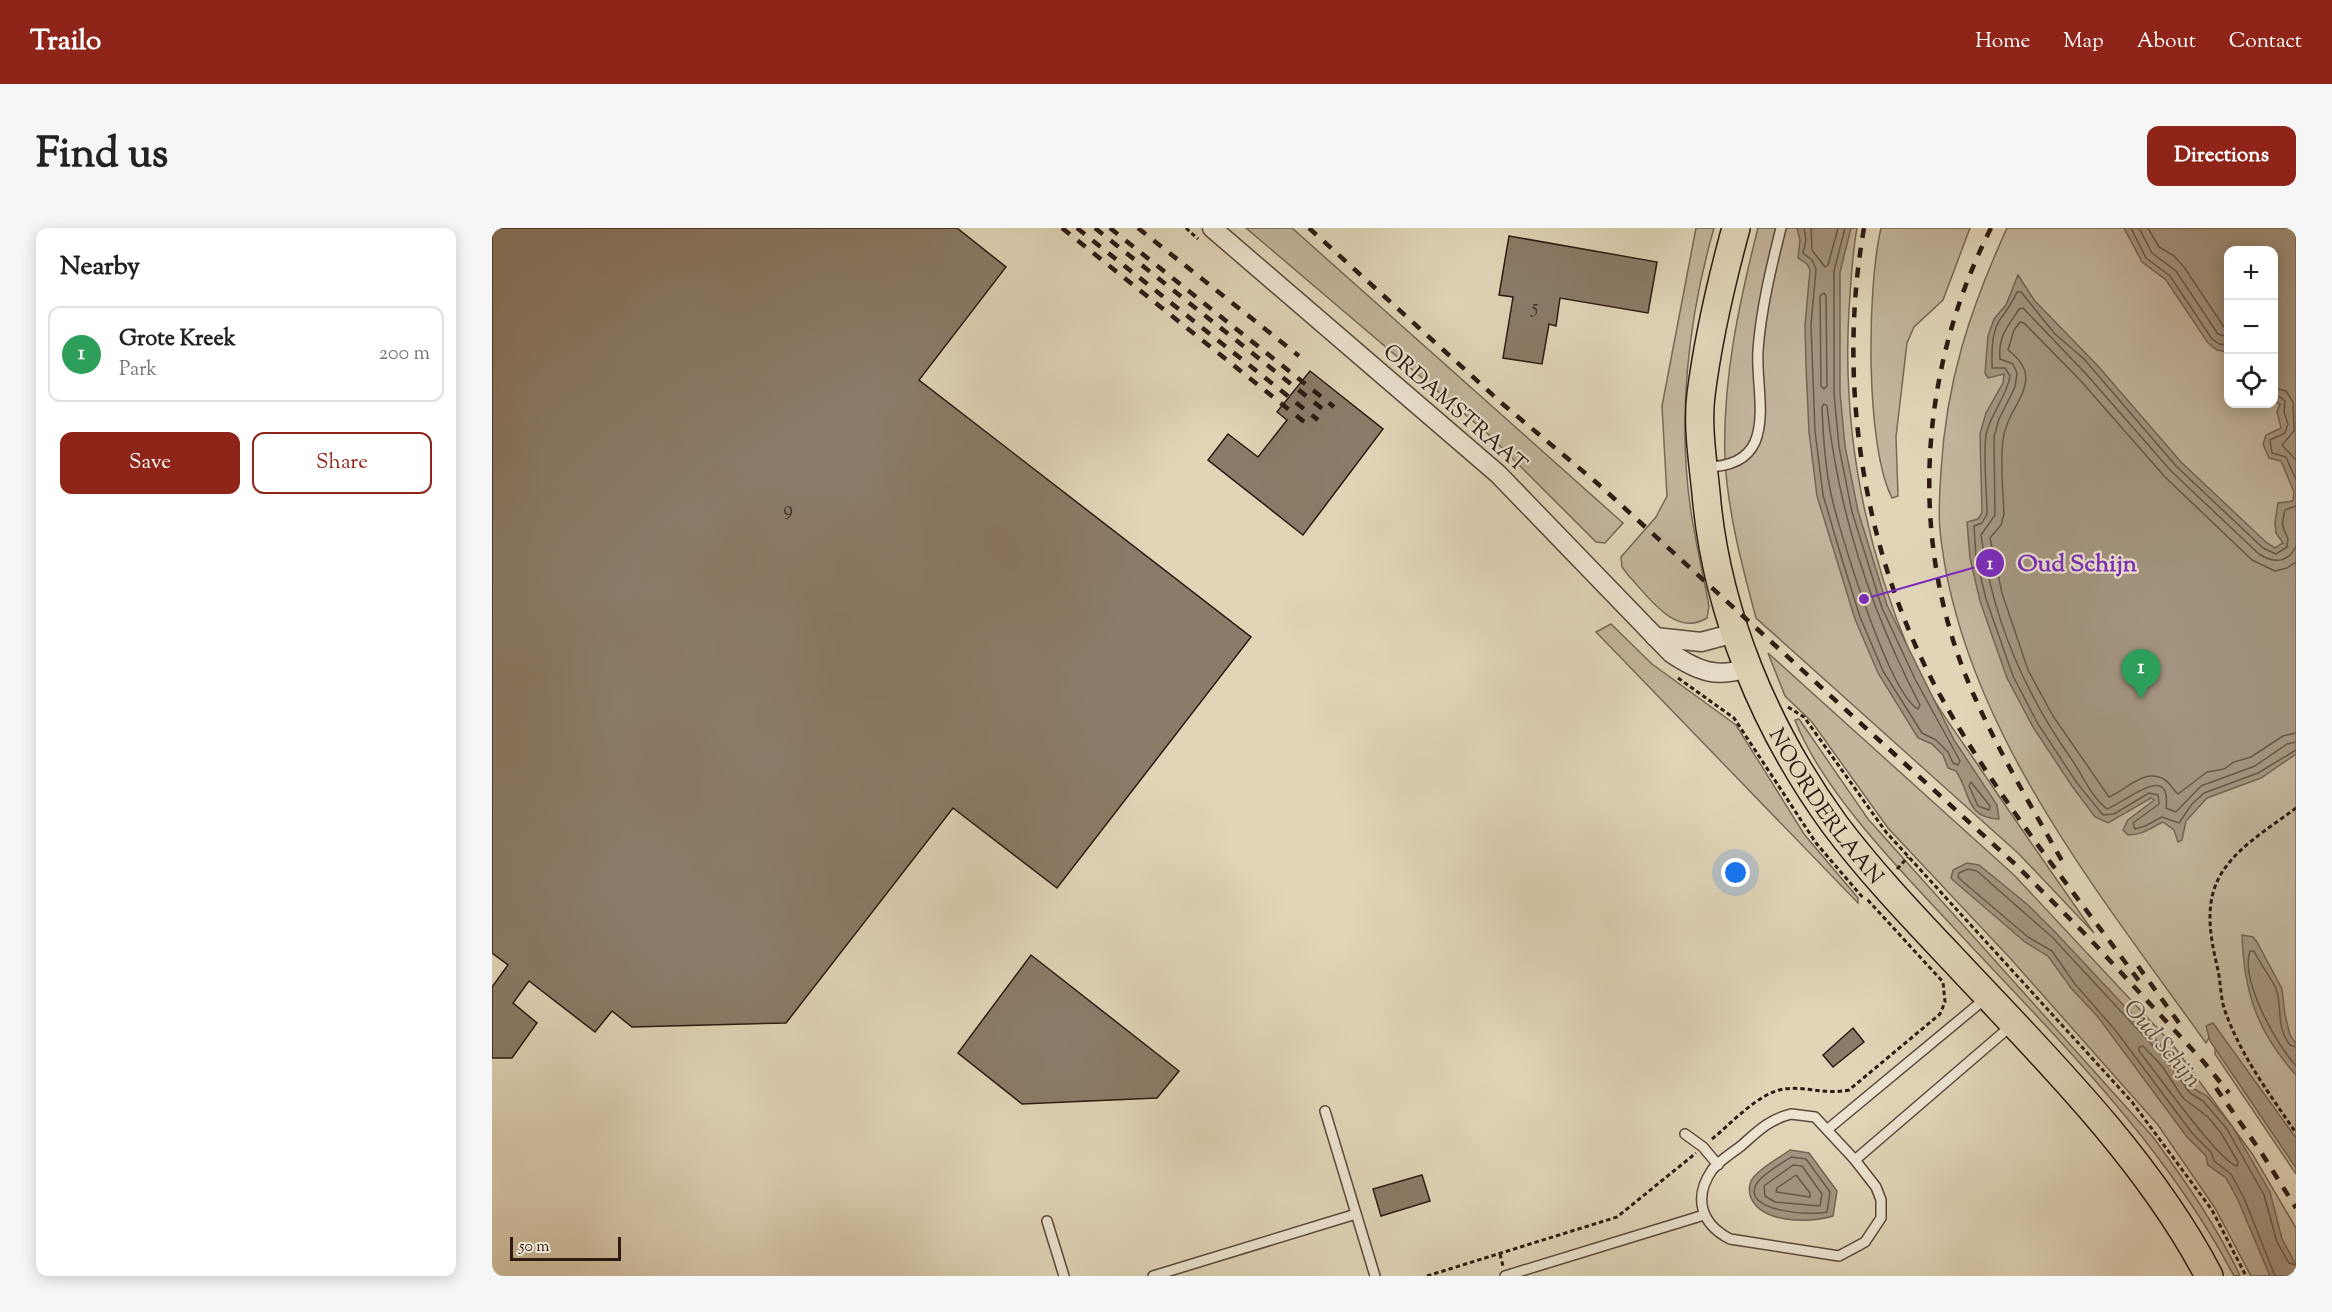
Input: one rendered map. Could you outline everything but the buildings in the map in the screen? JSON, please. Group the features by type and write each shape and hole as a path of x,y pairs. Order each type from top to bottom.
{"main road":[{"name":"NOORDERLAAN","path":"1736,228 1719,292 1701,398 1703,467 1715,558 1735,633 1749,668 1798,768 1835,825 1873,891 1988,996 2078,1092 2145,1178 2209,1276"}],"street":[{"name":"ORDAMSTRAAT","path":"1208,236 1498,474 1671,653 1703,670 1719,674 1749,668"},
{"path":"1655,637 1701,642 1735,633"}],"lane":[{"path":"1703,467 1723,467 1734,463 1744,457 1754,444 1759,428 1758,350 1770,272 1781,228"},
{"path":"1828,1129 1988,996"},
{"path":"1855,1160 2014,1024"},
{"path":"1324,1112 1375,1276"},
{"path":"1791,1114 1815,1117 1855,1160 1876,1187 1881,1200 1881,1218 1865,1242 1839,1256 1730,1239 1715,1231 1704,1215 1701,1196 1713,1170 1772,1119 1791,1114"},
{"path":"1685,1134 1703,1147 1718,1165"},
{"path":"1153,1276 1356,1214"},
{"path":"1505,1276 1704,1215"},
{"path":"1047,1221 1064,1276"}],"path":[{"path":"1186,228 1208,236"},
{"path":"1427,1276 1617,1217 1765,1096 1783,1089 1833,1094 1849,1090 1940,1014 1945,1002 1943,982 1873,891 1816,843 1734,718 1670,672"},
{"path":"1784,703 1804,717 1858,796 1908,857 2132,1102 2212,1210 2246,1276"},
{"path":"2296,808 2247,845 2222,872 2214,887 2208,930 2224,1009 2239,1045 2249,1066 2296,1133"},
{"path":"1873,891 1908,857"}],"shaded area":[{"path":"1246,228 1292,228 1623,523 1605,543 1596,542 1488,434"},
{"path":"1696,228 1714,228 1697,298 1687,369 1685,441 1691,512 1709,606 1707,618 1695,623 1684,623 1673,619 1653,603 1622,567 1621,557 1656,517 1667,496 1662,406"},
{"path":"1758,228 1857,228 1851,279 1848,353 1853,441 1869,527 1894,612 1910,653 1932,697 2094,933 2019,854 1756,618 1732,520 1725,460 1725,431 1733,343"},
{"path":"1881,228 1970,228 1943,300 1914,327 1907,343 1896,437 1898,496 1892,498 1883,474 1877,442 1871,366 1873,288"},
{"path":"2007,228 2296,228 2296,1174 2215,1054 2216,1026 2206,1043 2079,865 2004,737 1974,670 1952,601 1939,515 1948,407 1962,346 1982,288"},
{"path":"1611,624 1652,664 1736,725 1804,834 1858,898 1858,903 1596,632"},
{"path":"1768,653 2014,875 2173,1045 2253,1155 2296,1228 2296,1276 2251,1276 2215,1208 2158,1125 2010,958 1888,828 1812,722 1785,696"},
{"path":"1799,719 1868,819 2153,1137 2211,1222 2240,1276 2234,1276 2206,1227 2175,1181 2106,1093 1865,830 1824,775 1807,747 1795,720"}],"water":[{"path":"1797,228 1851,228 1840,272 1840,393 1845,446 1858,511 1887,605 1954,740 1997,805 1999,819 1988,818 1974,809 1956,771 1948,768 1943,755 1932,744 1918,738 1878,673 1855,619 1817,496 1809,432 1806,366 1805,325 1810,270 1807,264 1798,258 1800,240"},
{"path":"2124,228 2296,228 2296,754 2261,778 2207,798 2186,821 2182,840 2178,842 2174,830 2163,822 2138,834 2128,835 2123,830 2128,820 2154,800 2151,798 2108,823 2095,817 2033,727 2007,678 1980,601 1970,558 1967,522 1978,519 1982,513 1980,434 1986,413 2003,383 2004,374 1988,378 1985,373 1988,336 1994,319 2006,305 2018,275 2034,300 2098,366 2181,462 2267,543 2275,548 2283,543 2276,533 2278,503 2293,501 2294,492 2281,461 2269,458 2263,444 2266,435 2281,428 2277,412 2280,404 2278,403 2278,246 2224,246 2224,351 2217,350 2208,343 2166,280 2142,262"},
{"path":"1967,863 1979,865 2028,905 2172,1057 2194,1089 2207,1096 2232,1126 2270,1192 2282,1239 2296,1265 2296,1276 2270,1276 2238,1200 2226,1178 2208,1165 2206,1156 2187,1137 2098,1017 2071,988 2048,956 2025,942 1951,878 1953,870"},
{"path":"2242,935 2253,937 2257,942 2282,989 2290,1035 2296,1044 2296,1075 2271,1043 2255,1010 2246,975"},
{"path":"2213,1023 2296,1138 2296,1168 2210,1041 2206,1026"},
{"path":"1790,1150 1809,1153 1837,1191 1833,1216 1811,1220 1786,1219 1763,1212 1755,1205 1750,1195 1752,1180 1765,1166"}],"railway":[{"path":"1062,228 1312,428"},
{"path":"1077,228 1318,420"},
{"path":"1095,228 1325,411"},
{"path":"1110,228 1334,407"},
{"path":"1138,228 1299,356"},
{"path":"1309,228 1505,406 1597,483 2015,864 2088,937 2202,1060 2229,1093"},
{"path":"1864,228 1856,286 1853,344 1855,402 1862,461 1873,518 1888,575 1933,682 1979,760 2004,798 2139,981"},
{"path":"1991,228 1967,281 1949,336 1937,392 1930,448 1930,506 1935,563 1947,619 1965,674 2012,773 2066,868"},
{"path":"2138,966 2184,1030"},
{"path":"2216,1088 2261,1152 2296,1208"}],"place":[{"name":"Oud Schijn","path":"1864,599"},
{"name":"Grote Kreek","path":"2141,699"}]}
